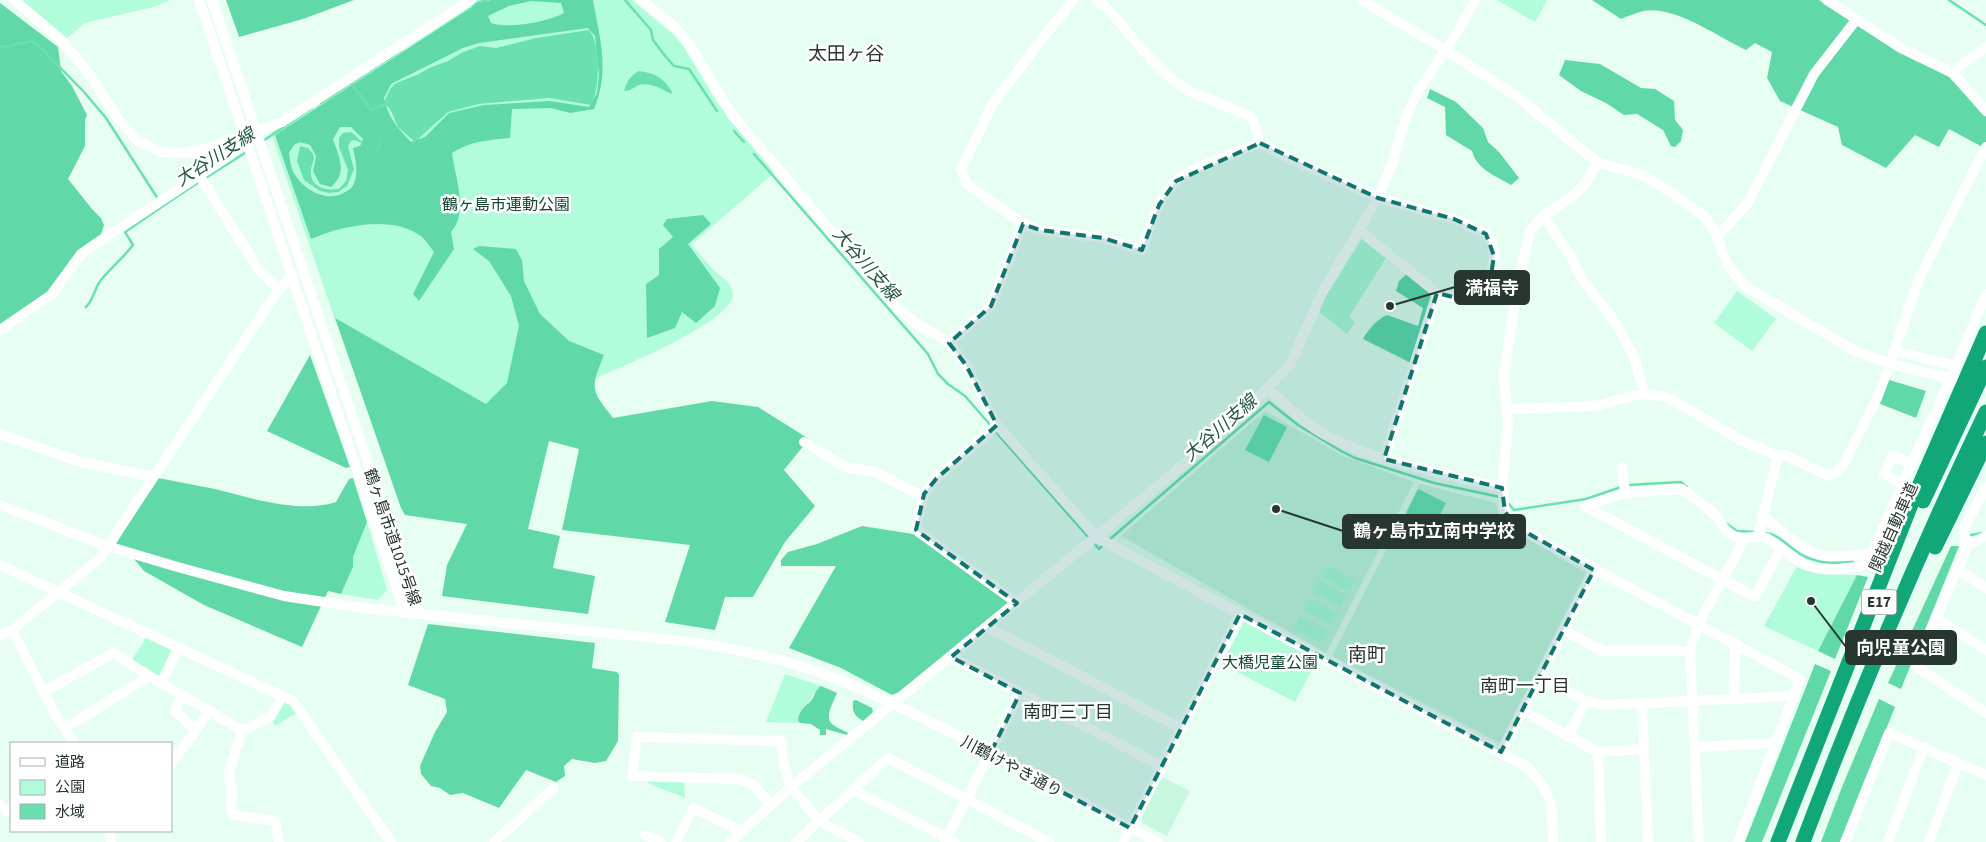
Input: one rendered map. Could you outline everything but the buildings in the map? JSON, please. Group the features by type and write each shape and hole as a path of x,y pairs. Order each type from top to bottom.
{"highway":[{"path":"1778,842 1910,506 1986,333"},
{"name":"関越自動車道","path":"1783,842 1871,622 1916,517 1986,367"},
{"name":"E17","path":"1803,842 1854,711 1934,525 1986,412"},
{"path":"1854,711 1986,443"}],"street":[{"path":"14,0 61,40 90,75 119,120 138,141 161,152 186,153 244,136 282,122 471,0"},
{"name":"鶴ヶ島市道1015号線","path":"199,0 293,275 405,613"},
{"name":"鶴ヶ島市道1015号線","path":"212,0 419,614 724,647 823,674 893,704"},
{"path":"641,0 674,26 689,44 732,115 897,308 919,325 949,343 966,365 984,404 997,425 1103,540 1527,767 1547,790 1552,809 1553,842"},
{"path":"1074,0 993,103 961,169 967,184 1023,224 1040,230 1103,238 1142,250 1159,205 1176,181 1200,168 1260,142"},
{"path":"1096,0 1106,7 1148,57 1168,76 1187,90 1248,115 1254,120 1260,142 1293,160 1378,198 1454,219 1486,234 1492,242 1494,256 1490,282"},
{"path":"1361,0 1446,50 1516,96 1597,162 1644,176 1667,189 1704,216 1717,237 1727,264 1745,286 1853,350 1890,364 1986,387"},
{"path":"730,842 791,787 987,627 1103,540 1170,476 1268,389 1290,365 1322,293 1378,198 1393,161 1406,117 1419,89 1446,50 1476,0"},
{"path":"1826,0 1901,48 1952,72 1986,111"},
{"path":"1717,237 1747,204 1814,74 1856,20"},
{"path":"1952,72 1986,47"},
{"path":"1507,408 1595,406 1644,392 1669,398 1739,439 1778,456 1783,454 1829,476 1836,473 1844,464 1877,398 1919,279 1986,147"},
{"path":"0,330 50,295 81,254 230,155"},
{"path":"1597,162 1592,175 1583,186 1571,197 1543,216 1530,231 1517,287 1504,375 1508,425 1502,488 1505,512 1520,530 1800,679 1738,842"},
{"path":"199,175 259,270 279,289"},
{"path":"1543,216 1570,255 1582,279 1622,334 1635,359 1644,392"},
{"path":"949,343 991,306 1023,224"},
{"path":"1360,231 1437,293 1457,298 1473,294 1490,282 1517,287"},
{"path":"0,635 12,630 99,559 279,289 293,275"},
{"path":"1384,458 1437,293"},
{"path":"1781,548 1756,597 1585,506 1625,493 1682,490 1714,514 1720,524 1736,537 1745,538 1758,535 1768,539 1781,548 1801,563 1819,569 1835,570 1862,566 1871,554 1912,465 1986,294"},
{"path":"1894,351 1956,366"},
{"path":"1268,389 1322,433 1384,458 1502,488"},
{"path":"997,425 936,479 924,494 916,530 1017,603"},
{"path":"0,434 77,461 153,477"},
{"path":"804,442 845,467 875,472 916,493 924,494"},
{"path":"1903,484 1884,474 1893,455 1912,465"},
{"path":"1758,535 1778,456"},
{"path":"1622,467 1625,493"},
{"path":"1986,487 1964,528 1966,546 1916,666 1986,713"},
{"path":"0,505 107,546 269,592 327,603 419,614"},
{"path":"1973,512 1986,512"},
{"path":"1762,515 1810,551 1823,556 1871,554"},
{"path":"1966,546 1986,536"},
{"path":"1699,842 1694,702 1690,652 1698,625 1745,538"},
{"path":"0,564 293,701 391,842"},
{"path":"1958,569 1986,588"},
{"path":"1501,752 1594,570"},
{"path":"1123,842 1240,614"},
{"path":"1936,618 1986,650"},
{"path":"987,627 1181,728"},
{"path":"12,630 43,692 73,742"},
{"path":"1563,630 1603,651 1690,652"},
{"path":"1734,700 1735,643"},
{"path":"162,684 178,648"},
{"path":"43,692 114,653 148,677 210,710 242,731"},
{"path":"951,657 1162,766"},
{"path":"1540,676 1586,701 1603,705 1794,696"},
{"path":"65,728 148,677"},
{"path":"853,790 949,841 966,800 1020,693"},
{"path":"182,695 175,711 196,730"},
{"path":"279,842 275,821 234,815 231,810 232,793 229,772 242,731 270,717 282,697"},
{"path":"1568,736 1586,701"},
{"path":"1642,703 1648,842"},
{"name":"川鶴けやき通り","path":"893,704 1156,841"},
{"path":"172,763 210,710"},
{"path":"1522,711 1598,752 1644,749"},
{"path":"1845,842 1890,733 1986,775"},
{"path":"770,805 754,785 740,779 632,776 637,737 781,742 783,762 791,787 819,821 859,842"},
{"path":"1695,747 1776,743"},
{"path":"1888,842 1924,747"},
{"path":"1598,752 1601,842"},
{"path":"796,842 888,758 1049,842"},
{"path":"1929,842 1958,763"},
{"path":"494,842 554,788"},
{"path":"0,806 5,811 10,808"},
{"path":"676,842 693,808 741,832"},
{"path":"645,835 662,842"}],"highlighted area":[{"path":"1260,143 1378,198 1454,219 1486,234 1494,256 1490,282 1457,298 1437,293 1384,459 1502,488 1505,512 1520,529 1594,570 1501,752 1240,614 1130,828 990,754 1020,693 951,657 1017,603 916,530 924,494 936,479 997,425 966,365 949,343 991,306 1023,224 1040,230 1103,238 1142,250 1159,205 1176,181"}],"shaded area":[{"path":"226,0 354,0 303,19 239,37"},
{"path":"491,0 593,0 601,42 602,81 594,109 570,113 551,108 512,109 510,138 487,140 452,153 460,205 456,224 451,232 454,249 419,301 413,294 434,252 424,239 410,230 397,226 367,224 337,230 311,239 275,135 478,3","holes":["531,1 561,3 564,13 528,24 498,25 491,23 488,16 509,6","588,28 595,36 599,75 597,93 589,107 550,101 484,105 449,113 425,137 411,142 388,112 384,98 391,84 463,48 479,43","340,127 351,127 363,139 360,146 353,148 356,170 352,187 339,195 325,196 311,191 300,181 292,169 289,153 294,145 300,142 310,145 316,156 313,171 320,184 331,187 341,170 333,139"]},
{"path":"1592,0 1819,0 1898,52 1949,77 1986,117 1986,149 1949,129 1939,147 1915,135 1886,168 1842,145 1838,127 1780,101 1767,78 1772,52 1755,43 1746,50 1696,23 1669,13 1655,10 1643,11 1621,19"},
{"path":"0,3 58,47 61,71 72,86 87,115 85,120 85,146 68,179 101,218 104,225 101,234 85,245 51,292 0,328"},
{"path":"1565,60 1600,64 1641,88 1655,89 1674,101 1675,120 1683,130 1681,141 1675,147 1671,146 1663,130 1637,114 1624,115 1606,103 1581,91 1559,75"},
{"path":"1430,89 1456,102 1483,128 1488,142 1499,152 1519,178 1511,185 1493,175 1478,163 1472,151 1446,135 1445,107 1427,98"},
{"path":"703,215 711,224 688,244 720,288 715,306 696,323 682,312 675,328 647,338 646,284 659,275 659,249 673,237 663,225 667,219"},
{"path":"479,246 516,249 522,260 524,281 540,314 569,341 604,355 596,375 595,389 600,401 613,418 712,401 758,407 809,439 784,470 815,506 785,542 753,597 725,597 715,630 665,622 690,545 562,530 579,449 549,441 528,529 560,536 553,568 595,576 588,614 442,596 447,565 467,524 405,515 335,318 486,404 507,383 519,326 511,296 489,261 473,249"},
{"path":"1408,273 1435,295 1411,363 1363,339 1373,325 1387,315 1418,326 1423,308 1396,291 1399,281"},
{"path":"310,355 350,467 346,468 267,431"},
{"path":"1886,379 1926,391 1916,418 1878,403"},
{"path":"1265,411 1343,456 1414,482 1326,653 1121,536"},
{"path":"158,478 291,506 307,506 336,502 349,479 353,478 367,522 353,557 353,567 341,594 328,591 302,647 204,605 144,571 134,559 114,547"},
{"path":"1420,484 1496,503 1500,520 1514,531 1586,573 1500,743 1332,656"},
{"path":"862,526 913,534 1009,603 899,692 892,695 841,668 789,648 836,566 781,566 781,560 788,552 817,544"},
{"path":"1951,546 1959,546 1901,689 1888,683"},
{"path":"1857,575 1868,577 1835,659 1818,651"},
{"path":"428,624 595,643 592,668 617,672 619,675 618,741 606,761 595,763 572,759 564,766 565,776 556,782 526,770 499,808 463,793 450,795 440,788 431,786 421,774 420,766 435,732 447,712 445,699 408,685"},
{"path":"1815,664 1831,671 1762,842 1745,842"},
{"path":"821,686 837,693 829,720 848,733 847,735 826,729 826,735 820,735 820,730 811,724 800,723 798,720 803,708"},
{"path":"1879,699 1895,707 1841,842 1821,842 1842,787"},
{"path":"856,700 872,708 873,712 863,721 853,710 853,701"},
{"path":"1162,777 1190,791 1167,836 1142,823 1142,817"}],"green space":[{"path":"22,0 170,0 157,6 85,23 67,38"},
{"name":"鶴ヶ島市運動公園","path":"474,0 632,0 674,35 683,46 718,104 775,172 691,245 730,286 733,293 725,308 702,326 668,345 586,382 494,418 336,323 271,133"},
{"path":"1497,0 1547,0 1535,22"},
{"path":"1362,239 1386,258 1349,317 1355,322 1347,334 1317,310"},
{"path":"1737,291 1776,319 1752,351 1714,323"},
{"path":"367,522 387,590 378,600 341,594 353,568 353,557"},
{"path":"1328,565 1356,580 1349,592 1321,577"},
{"path":"1797,566 1821,574 1857,575 1818,651 1764,626"},
{"path":"1319,580 1347,595 1340,608 1312,592"},
{"path":"1311,598 1339,613 1332,626 1304,611"},
{"path":"1300,616 1328,631 1321,643 1293,628"},
{"name":"大橋児童公園","path":"1244,622 1317,660 1295,702 1222,664"},
{"path":"147,636 175,648 158,678 132,660"},
{"path":"785,674 821,686 803,710 798,720 800,723 766,722"},
{"path":"284,702 291,703 298,712 275,726 272,720"},
{"path":"646,781 684,782 685,798 653,785"}],"water":[{"path":"589,30 593,36 596,45 598,67 596,89 591,105 549,98 479,104 448,112 415,142 399,128 381,136 398,127 389,108 387,106 381,108 379,105 384,102 390,89 396,83 480,46 496,48 536,38"},
{"path":"639,71 659,77 669,87 672,92 671,94 656,86 647,84 624,91 629,79"},
{"path":"351,132 364,144 380,149 378,140 381,136 379,140 381,145 380,150 376,151 358,141 352,140 348,146 354,169 347,186 338,192 320,191 304,180 297,161 300,146 308,148 313,155 311,176 316,184 319,187 339,189 346,181 348,170 339,147 339,138 343,133"},
{"path":"1264,415 1287,427 1269,462 1245,450"},
{"path":"1418,489 1446,503 1427,540 1400,526"}],"waterway":[{"name":"大谷川支線","path":"472,5 486,0"},
{"path":"625,0 651,30 653,40 674,66 689,69 717,111"},
{"path":"1949,0 1986,25"},
{"name":"大谷川支線","path":"0,46 31,41 39,46 84,92 106,118 158,199"},
{"name":"大谷川支線","path":"321,103 400,51"},
{"path":"352,84 371,110 380,106"},
{"name":"大谷川支線","path":"263,141 312,108"},
{"path":"734,131 744,142"},
{"name":"大谷川支線","path":"204,179 248,151"},
{"name":"大谷川支線","path":"754,154 928,354 938,374 965,396 992,427"},
{"name":"大谷川支線","path":"161,203 163,206 199,182"},
{"path":"86,307 101,280 133,245 125,232 163,206"},
{"name":"大谷川支線","path":"1109,540 1269,402 1298,425 1355,458 1434,483 1500,497"},
{"name":"大谷川支線","path":"995,431 1089,538"},
{"name":"大谷川支線","path":"1627,485 1681,482 1687,487"},
{"name":"大谷川支線","path":"1508,503 1514,510 1586,499 1621,487"},
{"name":"大谷川支線","path":"1727,524 1737,531 1754,532"},
{"name":"大谷川支線","path":"1765,533 1776,536 1801,554 1817,561 1853,562"},
{"name":"大谷川支線","path":"1971,535 1982,533"},
{"name":"大谷川支線","path":"1093,542 1099,549 1103,545"}],"place":[{"name":"満福寺","path":"1390,306"},
{"name":"鶴ヶ島市立南中学校","path":"1276,509"},
{"name":"向児童公園","path":"1811,601"}],"district":[{"name":"太田ヶ谷","path":"846,53"},
{"name":"南町","path":"1367,654"},
{"name":"南町一丁目","path":"1525,686"},
{"name":"南町三丁目","path":"1068,712"}]}
